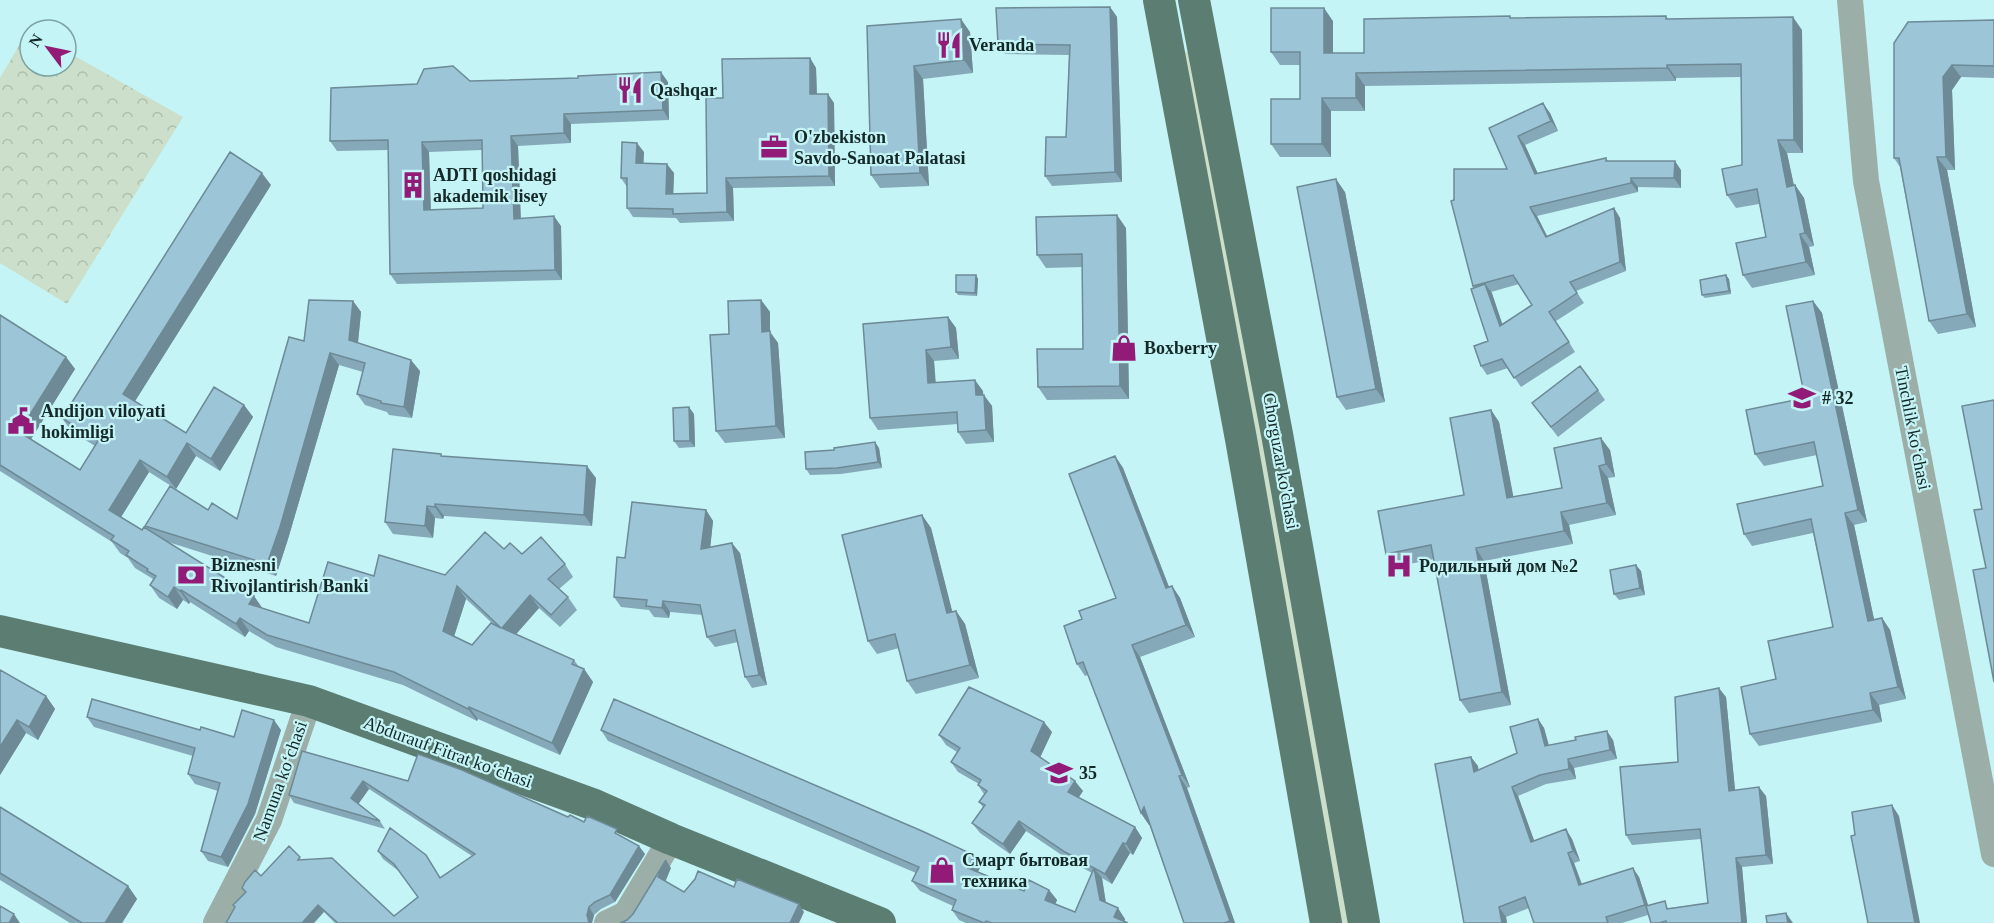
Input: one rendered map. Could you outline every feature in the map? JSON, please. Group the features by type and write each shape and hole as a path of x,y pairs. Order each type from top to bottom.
{"main road":[{"name":"Chorguzar ko'chasi","path":"1159,0 1241,439 1326,923"},
{"name":"Chorguzar ko'chasi","path":"1194,0 1281,456 1364,923"},
{"name":"Abdurauf Fitrat koʻchasi","path":"0,631 309,701 560,792 878,923"}],"street":[{"name":"Tinchlik kо‘chasi","path":"1850,0 1866,181 1994,854"},
{"name":"Namuna koʻchasi","path":"216,923 269,820 309,701"},
{"path":"607,923 626,914 671,839"}],"green space":[{"path":"18,47 18,78 78,78 78,58 183,117 67,304 0,263 0,78"},
{"path":"1195,51 1353,923 1334,923 1178,53"}],"building":[{"path":"1110,7 1115,172 1045,176 1046,137 1066,137 1070,45 998,44 996,8"},
{"path":"1271,8 1324,8 1324,53 1364,53 1364,19 1510,16 1510,18 1666,16 1666,19 1793,17 1794,140 1778,140 1787,187 1795,185 1805,233 1800,234 1806,262 1743,275 1736,243 1766,237 1757,189 1727,195 1722,169 1742,165 1741,64 1667,65 1667,68 1356,73 1356,98 1322,98 1322,144 1271,144 1271,99 1300,99 1300,52 1271,52"},
{"path":"961,19 964,60 914,66 920,173 871,175 867,26"},
{"path":"1994,20 1994,66 1952,65 1943,77 1946,157 1937,157 1967,314 1929,321 1899,158 1894,158 1894,43 1908,22"},
{"name":"O'zbekiston Savdo-Sanoat Palatasi","path":"810,58 810,94 828,94 829,176 726,178 727,212 673,214 673,209 627,208 627,178 621,178 622,142 637,143 636,163 667,164 666,194 707,193 706,98 723,98 722,59"},
{"name":"ADTI qoshidagi akademik lisey","path":"453,66 470,81 578,78 578,76 661,72 663,110 564,114 564,133 511,136 514,219 554,216 555,270 390,274 388,140 330,141 331,88 417,84 424,69","holes":["482,140 483,208 424,210 422,142"]},
{"path":"1543,103 1551,121 1518,136 1535,174 1606,158 1606,161 1675,161 1674,178 1631,178 1631,183 1530,207 1546,237 1614,208 1620,262 1570,282 1577,293 1549,312 1569,342 1514,378 1502,359 1481,366 1474,346 1488,341 1471,289 1485,284 1500,326 1532,305 1513,275 1473,286 1451,201 1454,200 1454,169 1507,169 1489,128"},
{"path":"230,152 262,173 123,394 186,433 214,387 244,405 211,459 187,443 167,477 140,460 109,510 142,530 144,527 254,596 249,604 309,623 328,562 374,576 379,555 445,575 485,532 504,549 510,543 522,554 541,537 565,564 548,579 568,597 551,615 530,595 502,628 574,660 572,664 584,669 552,743 469,707 468,709 394,672 267,635 240,618 236,624 181,590 174,587 168,597 150,585 156,576 126,555 129,551 111,540 114,536 0,465 0,315 66,357 19,432 80,470 98,441 62,418","holes":["457,586 501,628 491,623 472,645 443,631"]},
{"path":"1336,179 1376,389 1337,397 1297,187"},
{"path":"1117,215 1120,386 1038,387 1037,349 1083,349 1082,254 1037,255 1036,217"},
{"path":"956,275 976,275 975,293 956,292"},
{"path":"1726,275 1729,291 1702,295 1700,280"},
{"path":"309,300 353,301 349,340 411,360 404,407 381,403 381,401 357,394 365,363 330,353 280,527 267,564 145,526 170,486 208,510 212,503 237,519 289,337 304,341"},
{"path":"761,300 762,332 770,331 776,426 716,431 710,335 729,334 728,301"},
{"path":"1813,301 1858,510 1845,513 1868,621 1882,618 1898,687 1870,693 1873,710 1750,734 1741,687 1776,679 1768,641 1833,627 1811,519 1744,534 1737,504 1823,486 1814,442 1755,454 1746,410 1805,398 1786,306"},
{"path":"948,317 951,347 926,350 928,383 975,380 976,395 984,395 986,430 958,432 957,412 870,418 863,324"},
{"path":"1580,366 1598,390 1551,427 1532,403"},
{"path":"1994,400 1994,682 1973,570 1986,568 1974,510 1982,509 1962,406"},
{"path":"689,407 690,441 674,441 673,408"},
{"path":"1491,410 1507,498 1562,488 1554,448 1601,438 1606,464 1599,466 1607,503 1561,512 1564,531 1476,548 1502,692 1460,700 1431,545 1386,554 1378,511 1464,495 1450,418"},
{"path":"875,442 878,462 837,468 806,469 805,452 834,450 834,448"},
{"path":"393,449 441,454 441,456 587,466 584,515 435,504 435,507 427,506 425,526 385,522"},
{"path":"1115,456 1166,588 1172,586 1186,625 1132,645 1182,775 1179,776 1230,921 1224,923 1184,923 1144,807 1141,813 1083,662 1077,664 1064,626 1082,619 1079,611 1116,598 1069,474"},
{"path":"632,502 706,510 701,549 732,543 759,675 745,677 735,630 707,637 700,605 663,601 662,608 646,606 647,600 614,597 617,557 625,558"},
{"path":"922,515 947,613 956,611 970,665 907,681 895,634 868,641 842,535"},
{"path":"1636,565 1640,588 1614,594 1610,570"},
{"path":"0,670 46,696 29,727 17,720 0,747"},
{"path":"969,687 1044,722 1031,751 1075,781 1068,792 1135,827 1105,874 1065,852 1019,821 1003,844 972,823 985,805 979,802 987,791 978,785 981,780 951,762 960,748 939,735"},
{"path":"1719,688 1729,791 1759,787 1766,855 1736,858 1742,923 1666,923 1666,921 1651,923 1646,906 1665,901 1667,909 1708,903 1700,829 1626,835 1620,767 1678,762 1675,697"},
{"path":"92,699 200,730 201,727 234,737 242,710 274,720 248,804 221,857 201,851 220,783 188,774 195,748 87,717"},
{"path":"614,699 974,855 968,868 1024,891 1029,880 1049,890 1045,900 1075,912 1094,868 1100,900 1118,908 1114,917 1128,923 992,923 986,921 984,923 952,910 956,900 912,881 919,867 601,730"},
{"path":"1538,719 1545,746 1607,731 1610,750 1568,759 1569,769 1540,775 1512,787 1531,842 1566,829 1573,851 1568,853 1579,885 1633,868 1645,905 1606,917 1608,923 1534,923 1525,897 1499,907 1502,923 1464,923 1435,764 1471,757 1474,772 1517,753 1510,727"},
{"path":"302,751 408,781 418,754 462,770 568,817 570,815 584,822 587,816 617,829 615,833 639,846 610,895 589,907 587,915 589,923 338,923 318,905 302,923 226,923 235,907 233,905 246,892 242,888 245,882 255,870 261,876 289,846 300,857 298,860 332,858 394,916 418,897 394,864 378,851 390,828 426,855 440,878 475,854 363,781 351,798 380,821 289,795"},
{"path":"1892,805 1915,923 1868,923 1851,836 1855,835 1852,812"},
{"path":"0,807 128,886 105,923 82,923 0,873"},
{"path":"666,860 658,877 684,892 695,879 698,871 734,887 737,879 799,904 790,923 620,923 633,914"},
{"path":"0,906 14,914 9,923 0,923"},
{"path":"1786,913 1788,923 1767,923 1766,916"}],"place":[{"name":"Veranda","path":"949,45"},
{"name":"Qashqar","path":"630,90"},
{"name":"O'zbekiston Savdo-Sanoat Palatasi","path":"774,147"},
{"name":"ADTI qoshidagi akademik lisey","path":"413,185"},
{"name":"Boxberry","path":"1124,348"},
{"name":"# 32","path":"1802,398"},
{"name":"Andijon vilоyati hоkimligi","path":"21,421"},
{"name":"Родильный дом №2","path":"1399,566"},
{"name":"Biznesni Rivojlantirish Banki","path":"191,575"},
{"name":"35","path":"1059,773"},
{"name":"Смарт бытовая техника","path":"942,870"}]}
